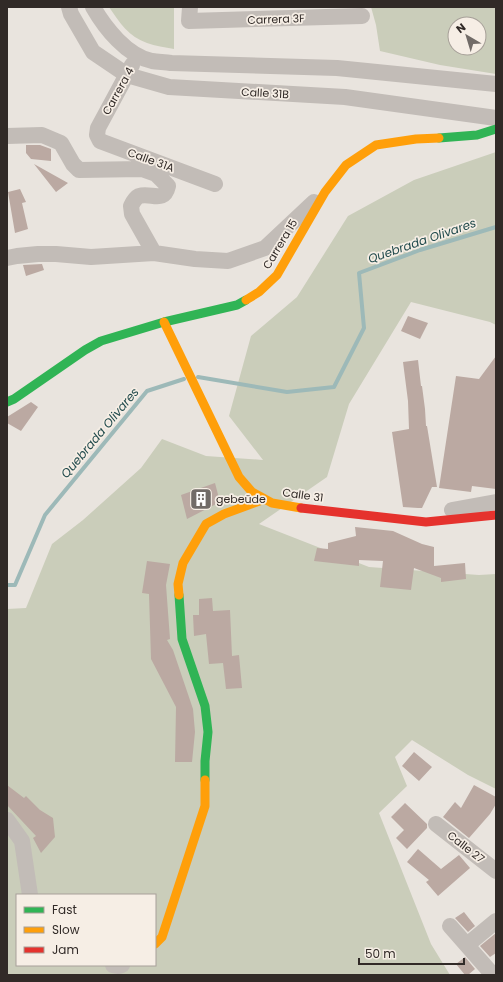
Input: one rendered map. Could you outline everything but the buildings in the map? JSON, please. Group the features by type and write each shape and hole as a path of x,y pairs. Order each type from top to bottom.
{"street":[{"name":"Calle 31B","path":"69,7 71,14 93,52 127,75 169,87 345,97 496,118"},
{"path":"93,7 113,36 138,55 151,61 171,63 337,68 496,84"},
{"name":"Carrera 3F","path":"190,14 362,16"},
{"name":"Carrera 4","path":"98,128 138,55"},
{"name":"Calle 31A","path":"98,128 97,134 100,141 215,184"},
{"name":"Carrera 15","path":"7,402 14,399 85,350 101,341 164,322 237,305 259,292 277,275 325,192 346,165 376,145 478,135 496,129"},
{"path":"7,136 42,135 61,143 73,164 79,170 142,169 156,174 168,186 167,192 161,196 140,196 134,200 131,206 132,214 154,253"},
{"path":"7,258 38,254 91,257 154,253 195,259 228,261 265,248 325,192"},
{"name":"Calle 31","path":"164,322 239,476 252,492 272,503 302,508 426,522 496,515"},
{"path":"156,943 162,937 205,806 208,732 205,706 182,639 178,584 183,563 206,524 224,514 265,499"},
{"path":"426,522 446,511 496,502"},
{"path":"7,820 22,841 30,894"},
{"name":"Calle 27","path":"436,824 496,870"},
{"path":"467,945 496,921"},
{"path":"450,926 493,975"}],"green space":[{"path":"109,7 174,7 174,49 150,44 135,37 121,23"},
{"path":"371,7 496,7 496,74 440,65 380,51 376,25"},
{"path":"496,152 496,325 490,322 411,302 349,404 327,477 259,524 369,567 479,575 496,574 496,789 468,775 412,740 395,757 407,786 379,813 431,944 450,975 7,975 7,609 26,608 52,544 83,520 141,468 162,439 206,456 263,460 229,416 251,336 297,297 348,216 414,180"}],"waterway":[{"name":"Quebrada Olivares","path":"198,377 287,392 334,387 364,328 359,273 420,250 496,227"},
{"name":"Quebrada Olivares","path":"7,585 15,585 45,515 147,391 184,379"}],"traffic: fast":[{"path":"439,138 477,135 496,129"},
{"path":"7,402 14,399 85,350 101,341 164,322 237,305 246,300"},
{"path":"179,595 182,639 205,706 208,732 205,780"}],"traffic: slow":[{"path":"246,300 259,292 277,275 325,192 346,165 376,145 416,139 439,138"},
{"path":"164,322 239,477 252,492 272,503 301,508"},
{"path":"179,595 178,584 183,563 206,524 224,514 265,499"},
{"path":"156,943 162,937 205,806 205,780"}],"traffic: jam":[{"path":"301,508 426,522 496,515"}],"place":[{"name":"gebeüde","path":"201,499"}]}
